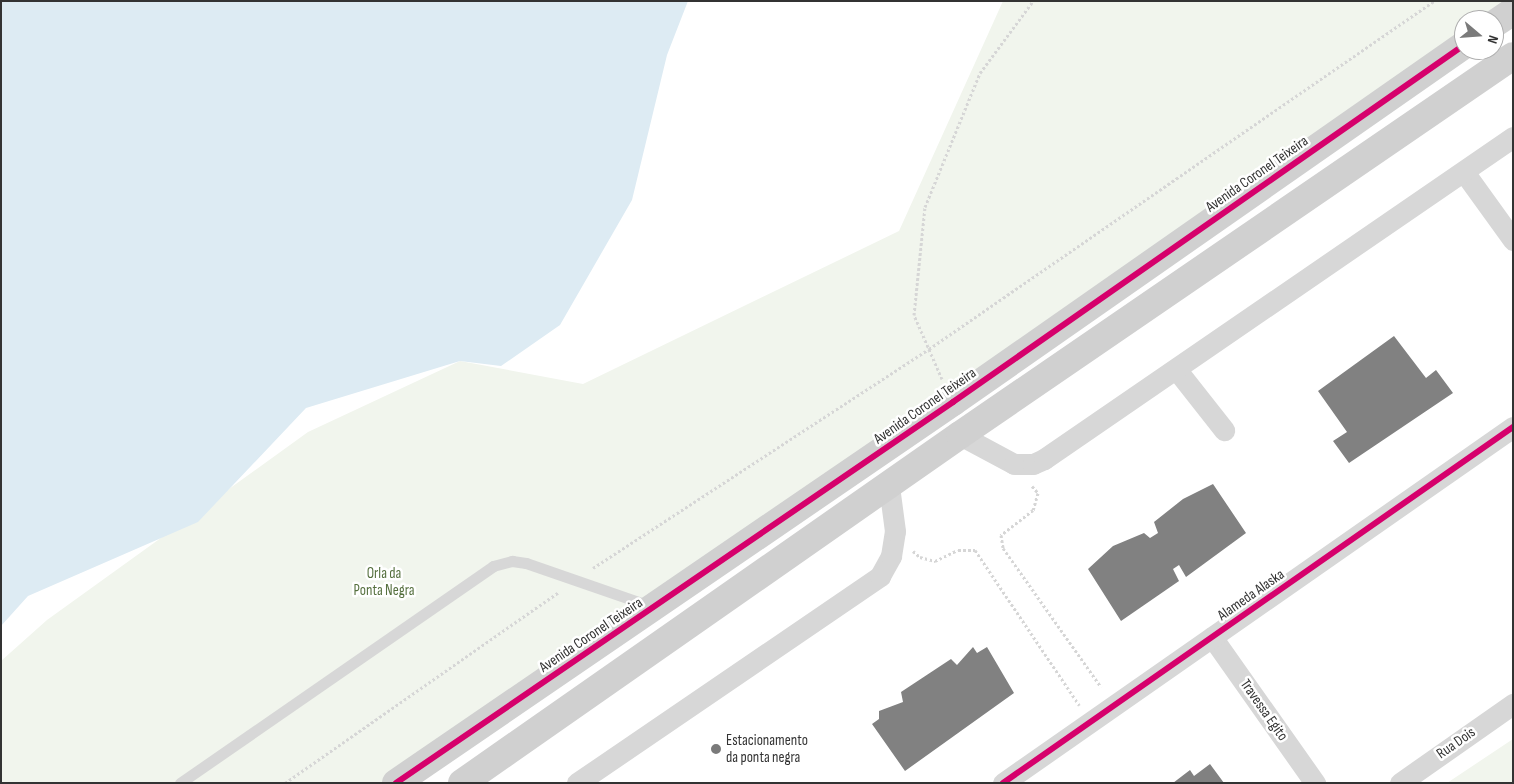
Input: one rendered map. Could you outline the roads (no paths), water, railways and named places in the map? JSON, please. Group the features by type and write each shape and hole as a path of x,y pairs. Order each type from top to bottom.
{"street":[{"name":"Avenida Coronel Teixeira","path":"396,783 953,402 1454,52"},
{"path":"462,783 890,486 960,435 1513,56"},
{"path":"960,435 1014,464 1034,464 1044,459 1513,138"},
{"path":"1464,172 1513,240"},
{"path":"1187,238 1206,267"},
{"path":"1176,369 1224,430"},
{"name":"Alameda Alaska","path":"1003,783 1513,427"},
{"path":"577,783 880,576 891,556 895,531 890,486"},
{"path":"708,570 725,599"},
{"name":"Travessa Egito","path":"1212,637 1308,780"},
{"name":"Rua Dois","path":"1400,783 1513,704"}],"lane":[{"path":"180,783 493,566 512,561 575,580 654,608"}],"place":[{"name":"Estacionamento da ponta negra","path":"716,749"}],"park label":[{"name":"Orla da Ponta Negra","path":"384,582"}]}
